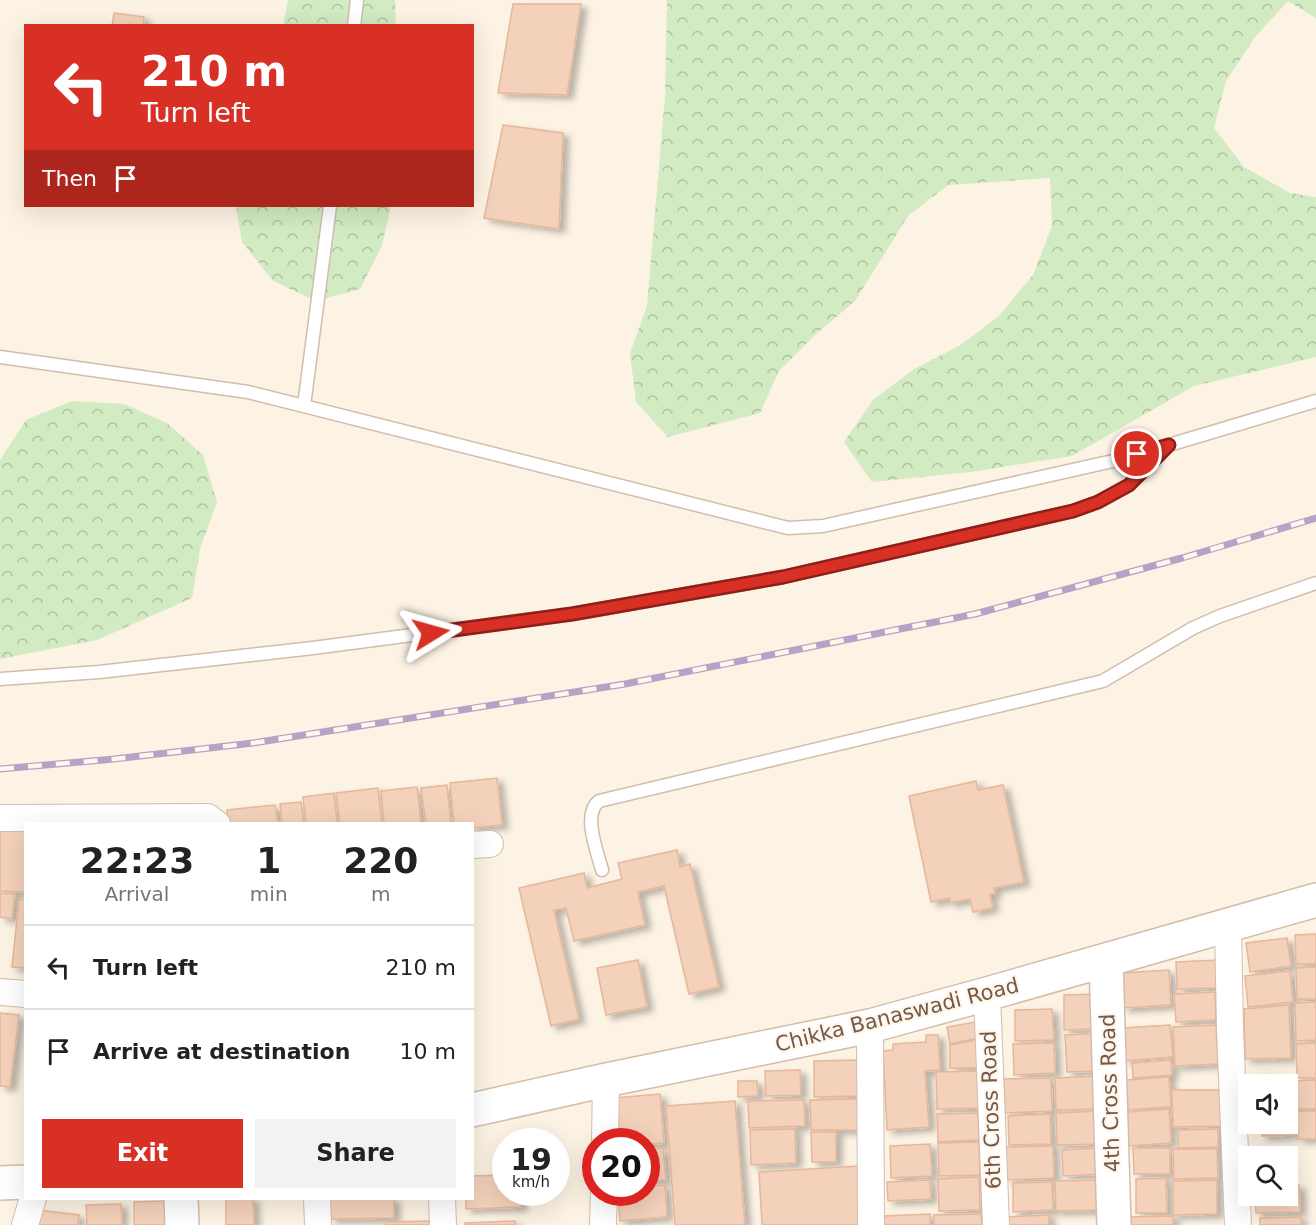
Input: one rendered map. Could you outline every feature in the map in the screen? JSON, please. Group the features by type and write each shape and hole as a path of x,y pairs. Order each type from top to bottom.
{"main road":[{"name":"Chikka Banaswadi Road","path":"474,1110 870,1026 1316,900"},
{"name":"4th Cross Road","path":"1106,960 1114,1225"},
{"path":"0,1183 24,1182"},
{"path":"181,1200 182,1225"}],"street":[{"path":"0,818 208,817 214,822"},
{"path":"1228,924 1238,1225"},
{"path":"0,992 24,994"},
{"name":"6th Cross Road","path":"987,994 996,1225"},
{"path":"870,1026 871,1225"},
{"path":"605,1128 606,1080"},
{"path":"25,1225 32,1200"},
{"path":"317,1200 318,1225"},
{"path":"442,1200 443,1225"},
{"path":"603,1225 604,1206"}],"lane":[{"path":"354,24 357,0"},
{"path":"304,406 330,207"},
{"path":"0,357 248,392 788,528 823,526 1110,461 1316,401"},
{"path":"0,679 99,672 313,648 572,614 783,577 1073,511 1098,502 1129,485 1169,445"},
{"path":"602,870 590,816 593,806 599,801 1103,681 1193,628 1220,616 1316,583"}],"green space":[{"path":"288,0 395,0 396,24 283,24"},
{"path":"667,0 1316,0 1316,18 1288,1 1255,37 1226,81 1214,128 1244,167 1290,193 1316,197 1316,357 1194,386 1072,456 971,472 872,482 844,442 873,400 914,369 959,346 999,316 1033,275 1052,226 1050,178 948,185 908,216 855,301 816,334 779,371 760,413 668,437 636,402 630,353 647,306 665,96"},
{"path":"236,207 391,207 382,246 360,289 316,301 273,281 242,242"},
{"path":"72,401 124,404 167,423 203,455 217,502 200,549 192,598 97,640 0,659 0,460 26,420"}],"building":[{"path":"513,4 581,4 567,95 498,93"},
{"path":"114,13 144,17 143,24 112,24"},
{"path":"503,125 563,133 559,229 484,218"},
{"path":"497,778 502,825 474,828 474,822 454,822 450,783"},
{"path":"976,781 978,790 1003,785 1024,882 994,888 995,894 990,894 993,908 973,912 970,899 950,903 950,898 931,902 909,796"},
{"path":"447,785 451,822 426,822 421,788"},
{"path":"417,787 421,822 384,822 381,791"},
{"path":"378,788 382,822 340,822 336,793"},
{"path":"334,793 337,822 306,822 303,797"},
{"path":"301,802 304,822 282,822 280,804"},
{"path":"275,805 278,822 228,822 227,810"},
{"path":"0,828 24,830 24,892 0,891"},
{"path":"677,850 680,867 690,864 719,987 689,994 664,886 638,892 645,925 574,941 566,908 554,910 579,1019 551,1026 519,888 584,873 587,888 622,879 618,863"},
{"path":"0,893 15,894 12,919 0,917"},
{"path":"19,899 24,900 24,968 12,967"},
{"path":"1316,934 1316,964 1296,964 1295,935"},
{"path":"1287,938 1291,966 1250,972 1246,943"},
{"path":"638,960 647,1007 606,1015 597,968"},
{"path":"1218,960 1219,988 1177,989 1176,962"},
{"path":"1316,967 1316,999 1297,999 1296,968"},
{"path":"1169,970 1171,1005 1123,1008 1121,973"},
{"path":"1290,971 1293,1002 1248,1007 1245,976"},
{"path":"1215,992 1216,1020 1176,1022 1174,994"},
{"path":"1099,994 1100,1029 1064,1030 1064,995"},
{"path":"1316,1002 1316,1040 1296,1041 1295,1003"},
{"path":"1289,1005 1291,1058 1245,1059 1244,1009"},
{"path":"1052,1009 1054,1040 1015,1041 1015,1010"},
{"path":"0,1013 19,1015 10,1087 0,1086"},
{"path":"975,1022 979,1038 950,1044 947,1027"},
{"path":"1170,1025 1173,1057 1125,1061 1122,1028"},
{"path":"1216,1025 1218,1064 1175,1066 1173,1027"},
{"path":"1100,1033 1101,1071 1067,1072 1065,1035"},
{"path":"926,1035 938,1035 940,1070 925,1071 929,1127 887,1130 883,1051 893,1050 893,1044 926,1042"},
{"path":"980,1039 981,1068 950,1068 950,1045"},
{"path":"1054,1043 1055,1073 1014,1075 1013,1044"},
{"path":"1316,1043 1316,1078 1298,1078 1296,1044"},
{"path":"858,1060 859,1096 814,1097 814,1061"},
{"path":"1171,1060 1172,1075 1133,1078 1132,1063"},
{"path":"800,1070 801,1095 766,1096 765,1071"},
{"path":"979,1071 980,1108 937,1109 936,1072"},
{"path":"1099,1076 1100,1109 1056,1110 1055,1078"},
{"path":"1169,1077 1171,1107 1128,1110 1126,1080"},
{"path":"1051,1078 1052,1111 1005,1113 1004,1079"},
{"path":"1316,1080 1316,1109 1298,1109 1298,1081"},
{"path":"738,1081 757,1081 758,1096 738,1097"},
{"path":"1172,1090 1220,1090 1221,1126 1173,1127"},
{"path":"660,1094 664,1143 660,1143 660,1128 616,1128 614,1098"},
{"path":"858,1099 858,1130 811,1130 810,1100"},
{"path":"804,1100 805,1126 749,1128 748,1101"},
{"path":"735,1101 745,1225 675,1225 666,1106"},
{"path":"1169,1109 1171,1143 1128,1146 1126,1112"},
{"path":"1101,1111 1102,1144 1057,1145 1056,1113"},
{"path":"1298,1111 1316,1111 1316,1139 1298,1139"},
{"path":"978,1113 979,1140 938,1142 937,1114"},
{"path":"1050,1114 1051,1144 1009,1145 1008,1116"},
{"path":"795,1129 796,1163 751,1165 750,1130"},
{"path":"1218,1129 1218,1147 1178,1148 1178,1130"},
{"path":"811,1132 836,1132 836,1162 812,1162"},
{"path":"1262,1134 1293,1134 1293,1135 1262,1136"},
{"path":"979,1142 980,1175 939,1176 938,1143"},
{"path":"930,1144 932,1176 891,1178 890,1146"},
{"path":"1053,1146 1054,1178 1007,1180 1006,1147"},
{"path":"660,1148 663,1148 666,1180 660,1180"},
{"path":"1103,1148 1104,1174 1063,1176 1062,1150"},
{"path":"1133,1148 1170,1148 1170,1174 1134,1174"},
{"path":"1173,1149 1217,1149 1218,1178 1174,1179"},
{"path":"859,1166 862,1225 762,1225 759,1172"},
{"path":"492,1175 492,1206 521,1207 466,1209 466,1200 474,1200 474,1176"},
{"path":"979,1177 980,1210 939,1211 938,1179"},
{"path":"1166,1178 1167,1213 1136,1213 1136,1179"},
{"path":"930,1180 931,1199 888,1201 887,1182"},
{"path":"1102,1180 1102,1210 1056,1211 1055,1181"},
{"path":"1217,1180 1217,1214 1173,1215 1173,1181"},
{"path":"1052,1182 1053,1210 1013,1212 1013,1183"},
{"path":"660,1185 665,1185 667,1217 620,1221 619,1206 660,1206"},
{"path":"1298,1185 1300,1212 1256,1213 1256,1206 1298,1206"},
{"path":"226,1200 253,1200 254,1225 226,1225"},
{"path":"330,1200 394,1200 394,1218 330,1219"},
{"path":"167,1201 168,1225 134,1225 134,1202"},
{"path":"121,1204 122,1225 87,1225 86,1205"},
{"path":"37,1210 79,1215 78,1225 35,1225"},
{"path":"930,1214 930,1225 884,1225 884,1216"},
{"path":"981,1214 982,1225 934,1225 934,1215"},
{"path":"1049,1215 1049,1225 1002,1225 1002,1217"},
{"path":"1173,1216 1173,1225 1131,1225 1130,1217"},
{"path":"1301,1217 1301,1225 1260,1225 1260,1218"},
{"path":"433,1221 433,1225 386,1225 386,1222"},
{"path":"515,1221 515,1225 465,1225 465,1223"}],"railway":[{"path":"0,769 253,743 625,684 975,614 1182,558 1316,518"}],"route":[{"path":"431,633 572,614 783,577 1073,511 1098,502 1129,485 1169,445 1137,454"}]}
